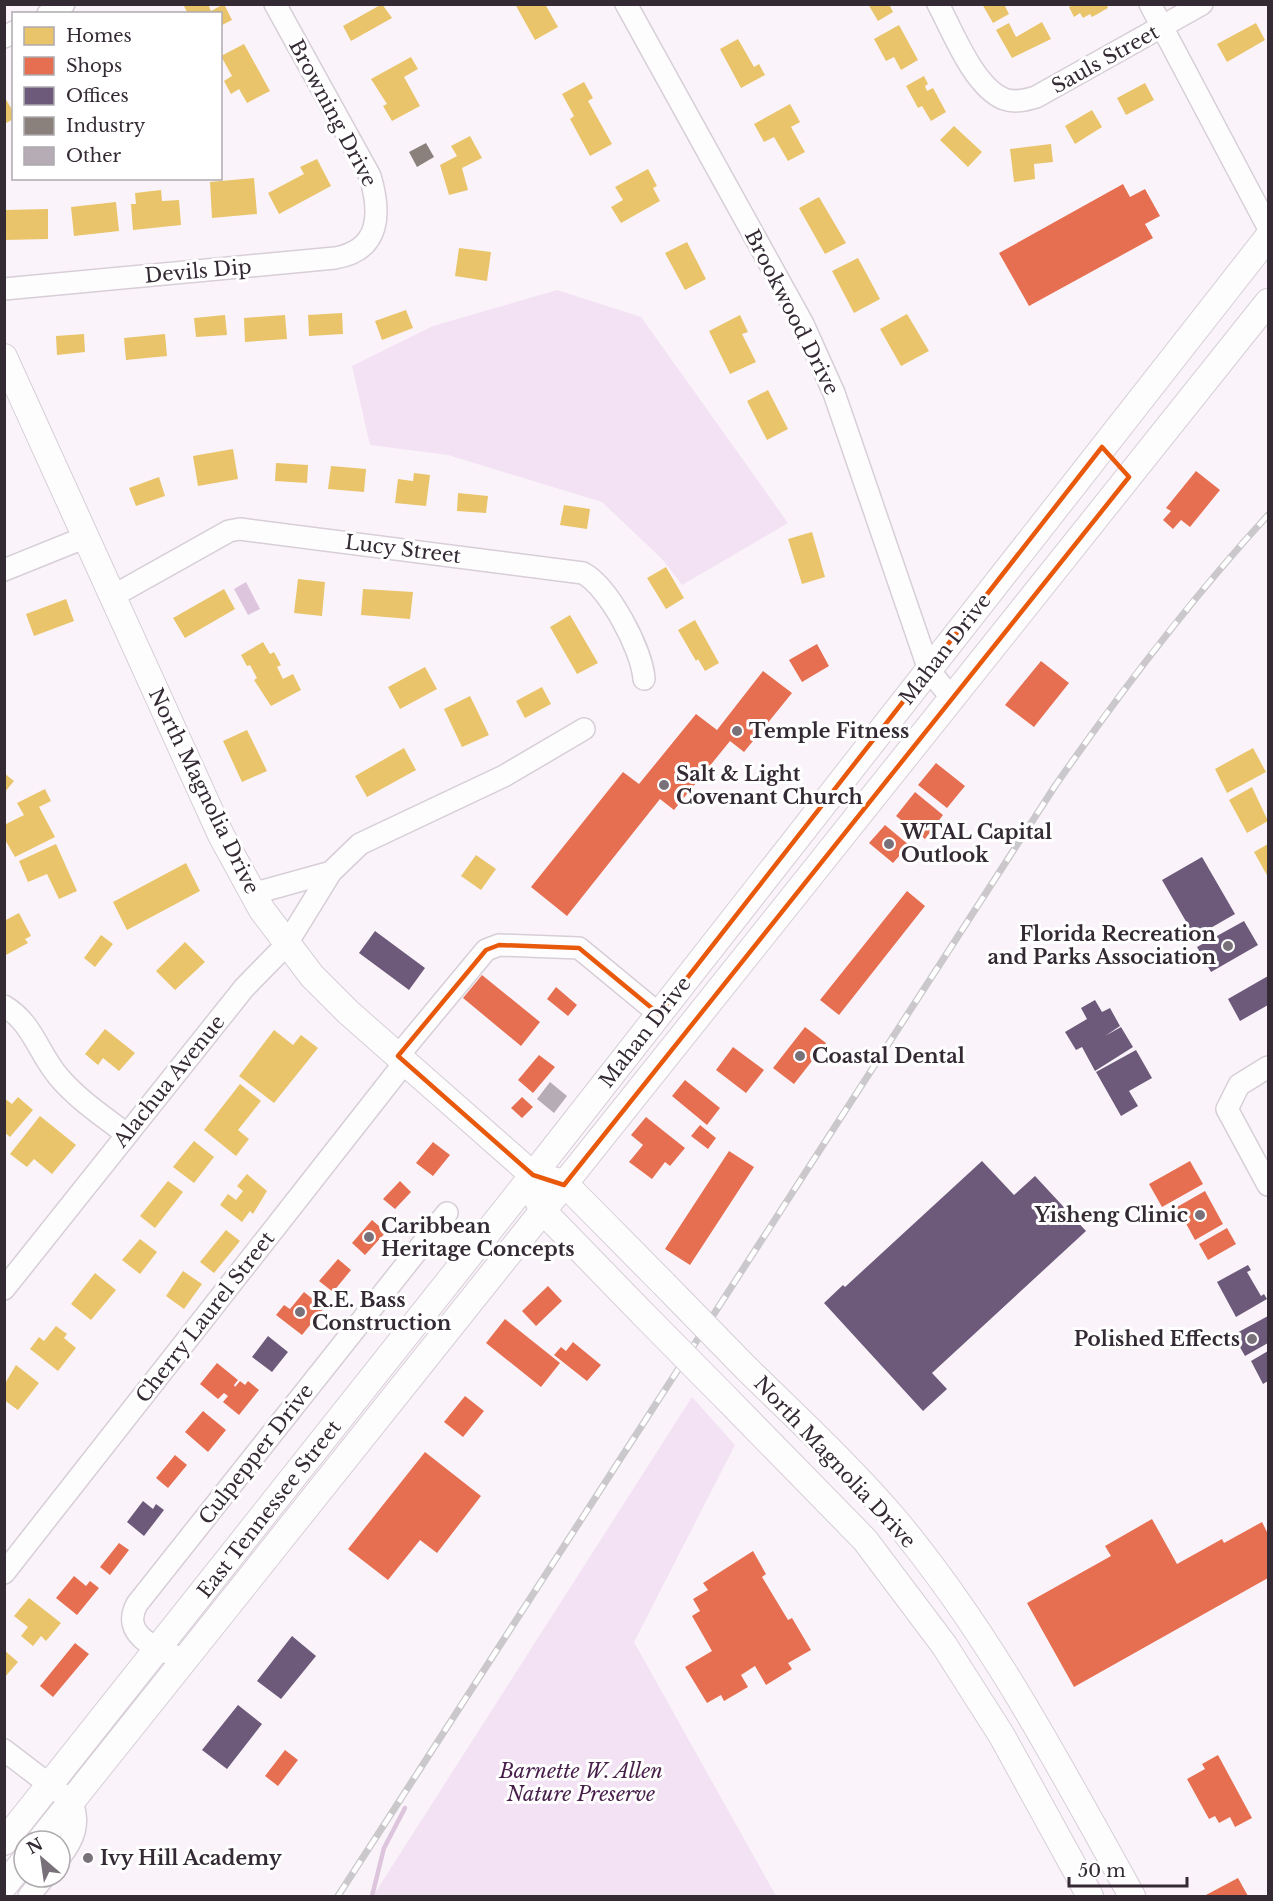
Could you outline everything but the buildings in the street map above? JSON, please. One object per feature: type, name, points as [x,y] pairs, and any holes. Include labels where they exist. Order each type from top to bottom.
[{"type":"main road","name":"Mahan Drive","points":[[533,1176],[1102,447],[1269,237]]},
{"type":"main road","name":"Mahan Drive","points":[[542,1210],[953,700],[1269,302]]},
{"type":"main road","name":"North Magnolia Drive","points":[[4,357],[221,835],[252,894],[286,945],[335,1000],[533,1176],[564,1185],[896,1521],[976,1629],[1033,1718],[1132,1896]]},
{"type":"main road","points":[[1102,447],[1129,477]]},
{"type":"main road","points":[[801,833],[828,855]]},
{"type":"main road","name":"North Magnolia Drive","points":[[533,1176],[535,1194],[542,1210],[865,1540],[944,1645],[1002,1736],[1090,1896]]},
{"type":"main road","name":"East Tennessee Street","points":[[4,1842],[533,1176]]},
{"type":"main road","name":"East Tennessee Street","points":[[50,1829],[542,1210]]},
{"type":"main road","points":[[285,1488],[282,1522],[286,1532]]},
{"type":"main road","points":[[849,1524],[877,1501]]},
{"type":"main road","points":[[1002,1736],[1033,1718]]},
{"type":"street","points":[[51,12],[64,4]]},
{"type":"street","name":"Browning Drive","points":[[275,4],[370,176],[377,200],[375,224]]},
{"type":"street","name":"Brookwood Drive","points":[[626,4],[803,324],[826,373],[854,444],[929,670],[953,700]]},
{"type":"street","name":"Sauls Street","points":[[938,4],[981,82],[987,89],[1005,100],[1019,101],[1036,98],[1202,4]]},
{"type":"street","points":[[1150,4],[1269,227]]},
{"type":"street","name":"Devils Dip","points":[[4,289],[341,257],[359,250],[367,242],[375,224]]},
{"type":"street","name":"Lucy Street","points":[[113,596],[229,531],[240,529],[583,573],[604,589],[643,664],[644,679]]},
{"type":"street","points":[[4,570],[86,537]]},
{"type":"street","name":"Alachua Avenue","points":[[4,1289],[244,988],[286,945],[331,872],[360,844],[504,776],[584,729]]},
{"type":"street","name":"Alachua Avenue","points":[[252,894],[331,872]]},
{"type":"street","name":"Cherry Laurel Street","points":[[4,1572],[486,950],[499,945],[579,948],[659,1014]]},
{"type":"street","points":[[4,1006],[23,1019],[58,1076],[83,1100],[126,1134]]},
{"type":"street","points":[[1269,1067],[1239,1085],[1227,1109],[1269,1185]]},
{"type":"street","name":"Culpepper Drive","points":[[185,1660],[146,1642],[134,1627],[132,1619],[137,1604],[447,1213]]},
{"type":"street","points":[[429,1236],[486,1235]]},
{"type":"street","points":[[4,1750],[72,1802],[76,1815],[75,1834],[72,1839]]},
{"type":"highlighted area","points":[[1102,447],[1129,477],[564,1185],[533,1175],[398,1056],[486,950],[499,945],[579,948],[659,1014]]},
{"type":"green space","points":[[557,290],[641,317],[788,523],[682,585],[662,559],[602,502],[448,455],[370,445],[352,366],[433,326]]},
{"type":"green space","name":"Barnette W. Allen Nature Preserve","points":[[692,1397],[735,1445],[634,1642],[776,1896],[373,1896]]},
{"type":"shaded area","points":[[246,582],[260,609],[248,615],[234,589]]},
{"type":"waterway","points":[[372,1896],[384,1848],[405,1808]]},
{"type":"railway","points":[[338,1896],[1055,786],[1157,647],[1268,515]]},
{"type":"place","name":"Temple Fitness","points":[[737,731]]},
{"type":"place","name":"Salt & Light Covenant Church","points":[[664,785]]},
{"type":"place","name":"WTAL Capital Outlook","points":[[889,844]]},
{"type":"place","name":"Florida Recreation and Parks Association","points":[[1228,946]]},
{"type":"place","name":"Coastal Dental","points":[[800,1056]]},
{"type":"place","name":"Yisheng Clinic","points":[[1200,1215]]},
{"type":"place","name":"Caribbean Heritage Concepts","points":[[369,1237]]},
{"type":"place","name":"R.E. Bass Construction","points":[[300,1312]]},
{"type":"place","name":"Polished Effects","points":[[1252,1339]]},
{"type":"place","name":"Ivy Hill Academy","points":[[88,1858]]}]
